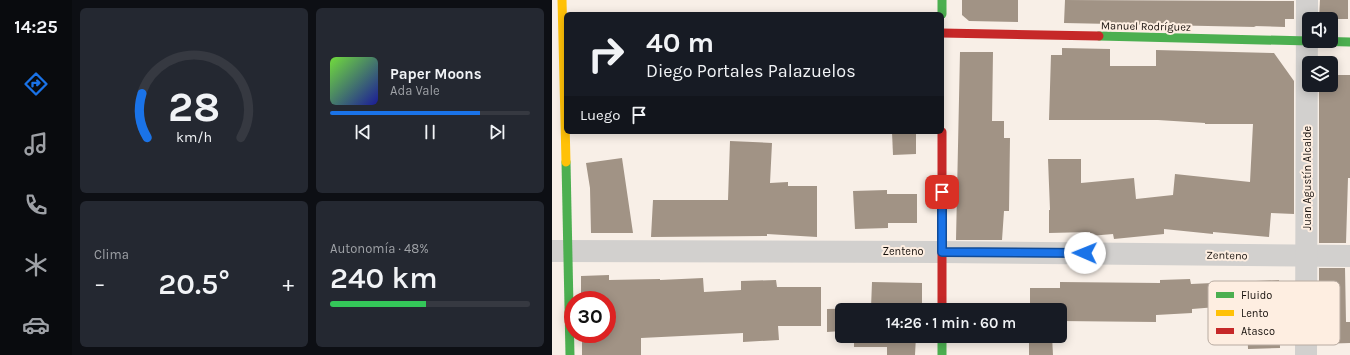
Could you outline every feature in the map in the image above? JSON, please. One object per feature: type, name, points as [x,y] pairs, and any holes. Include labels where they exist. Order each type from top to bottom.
[{"type":"street","points":[[562,0],[564,27],[560,251],[570,355]]},
{"type":"street","points":[[942,0],[942,12]]},
{"type":"street","name":"Juan Agustín Alcalde","points":[[1307,0],[1307,12]]},
{"type":"street","points":[[552,27],[564,27]]},
{"type":"street","name":"Manuel Rodríguez","points":[[944,33],[1302,42]]},
{"type":"street","name":"Manuel Rodríguez","points":[[1338,42],[1350,42]]},
{"type":"street","name":"Juan Agustín Alcalde","points":[[1307,48],[1307,281]]},
{"type":"street","points":[[942,134],[942,303]]},
{"type":"street","name":"Zenteno","points":[[560,251],[942,252],[1350,256]]},
{"type":"street","points":[[942,343],[942,355]]},
{"type":"street","name":"Juan Agustín Alcalde","points":[[1306,345],[1306,355]]},
{"type":"building","points":[[962,0],[1018,0],[1018,22],[969,21],[962,15]]},
{"type":"building","points":[[1065,0],[1294,1],[1294,19],[1285,19],[1285,27],[1064,23]]},
{"type":"building","points":[[1320,0],[1348,0],[1348,19],[1338,19],[1338,12],[1319,12]]},
{"type":"building","points":[[1062,48],[1110,49],[1110,66],[1156,66],[1156,50],[1274,53],[1294,81],[1294,214],[1271,213],[1269,237],[1213,232],[1213,234],[1164,229],[1164,234],[1114,239],[1113,234],[1090,236],[1090,232],[1049,233],[1050,210],[1048,159],[1081,159],[1081,183],[1134,178],[1136,199],[1173,195],[1175,174],[1250,182],[1253,124],[1205,124],[1158,120],[1049,120],[1051,55],[1062,55]]},
{"type":"building","points":[[960,52],[993,52],[992,121],[1004,121],[1004,138],[1010,138],[1009,211],[1004,211],[1002,240],[956,240]]},
{"type":"building","points":[[1338,75],[1350,75],[1350,178],[1348,178],[1346,243],[1319,243],[1319,92],[1338,92]]},
{"type":"building","points":[[892,134],[916,134],[916,154],[893,155]]},
{"type":"building","points":[[730,141],[772,143],[770,183],[788,182],[788,186],[817,186],[817,237],[767,234],[767,236],[651,237],[653,200],[728,200]]},
{"type":"building","points":[[622,158],[633,233],[591,233],[590,188],[586,163]]},
{"type":"building","points":[[887,190],[887,194],[917,194],[917,223],[888,223],[888,228],[855,229],[853,191]]},
{"type":"building","points":[[1319,268],[1345,268],[1346,322],[1350,322],[1350,343],[1340,343],[1340,281],[1319,281]]},
{"type":"building","points":[[609,275],[609,280],[703,278],[704,292],[741,290],[741,281],[776,280],[777,287],[821,287],[821,326],[778,326],[779,340],[743,342],[743,333],[641,338],[641,355],[582,355],[582,343],[616,343],[616,291],[581,291],[581,276]]},
{"type":"building","points":[[1190,279],[1191,284],[1208,283],[1208,308],[1192,309],[1192,313],[1156,315],[1156,322],[1067,321],[1067,303],[1030,303],[1030,288],[1060,288],[1060,282],[1160,283],[1160,280]]},
{"type":"building","points":[[1279,280],[1279,281],[1257,281]]},
{"type":"building","points":[[872,282],[922,283],[922,303],[871,303]]},
{"type":"building","points":[[827,309],[835,309],[835,331],[827,332]]},
{"type":"building","points":[[854,343],[916,343],[915,355],[887,355],[887,347],[854,347]]},
{"type":"building","points":[[1029,343],[1052,343],[1053,355],[1029,355]]},
{"type":"building","points":[[1248,345],[1280,345],[1280,348],[1248,349]]},
{"type":"traffic: fast","points":[[942,0],[942,12]]},
{"type":"traffic: fast","points":[[1099,36],[1350,42]]},
{"type":"traffic: fast","points":[[566,162],[570,355]]},
{"type":"traffic: fast","points":[[942,343],[942,355]]},
{"type":"traffic: slow","points":[[562,0],[564,81]]},
{"type":"traffic: slow","points":[[565,134],[566,162]]},
{"type":"traffic: jam","points":[[944,33],[1099,36]]},
{"type":"traffic: jam","points":[[942,134],[942,303]]},
{"type":"route","points":[[942,192],[942,252],[1085,253]]}]
